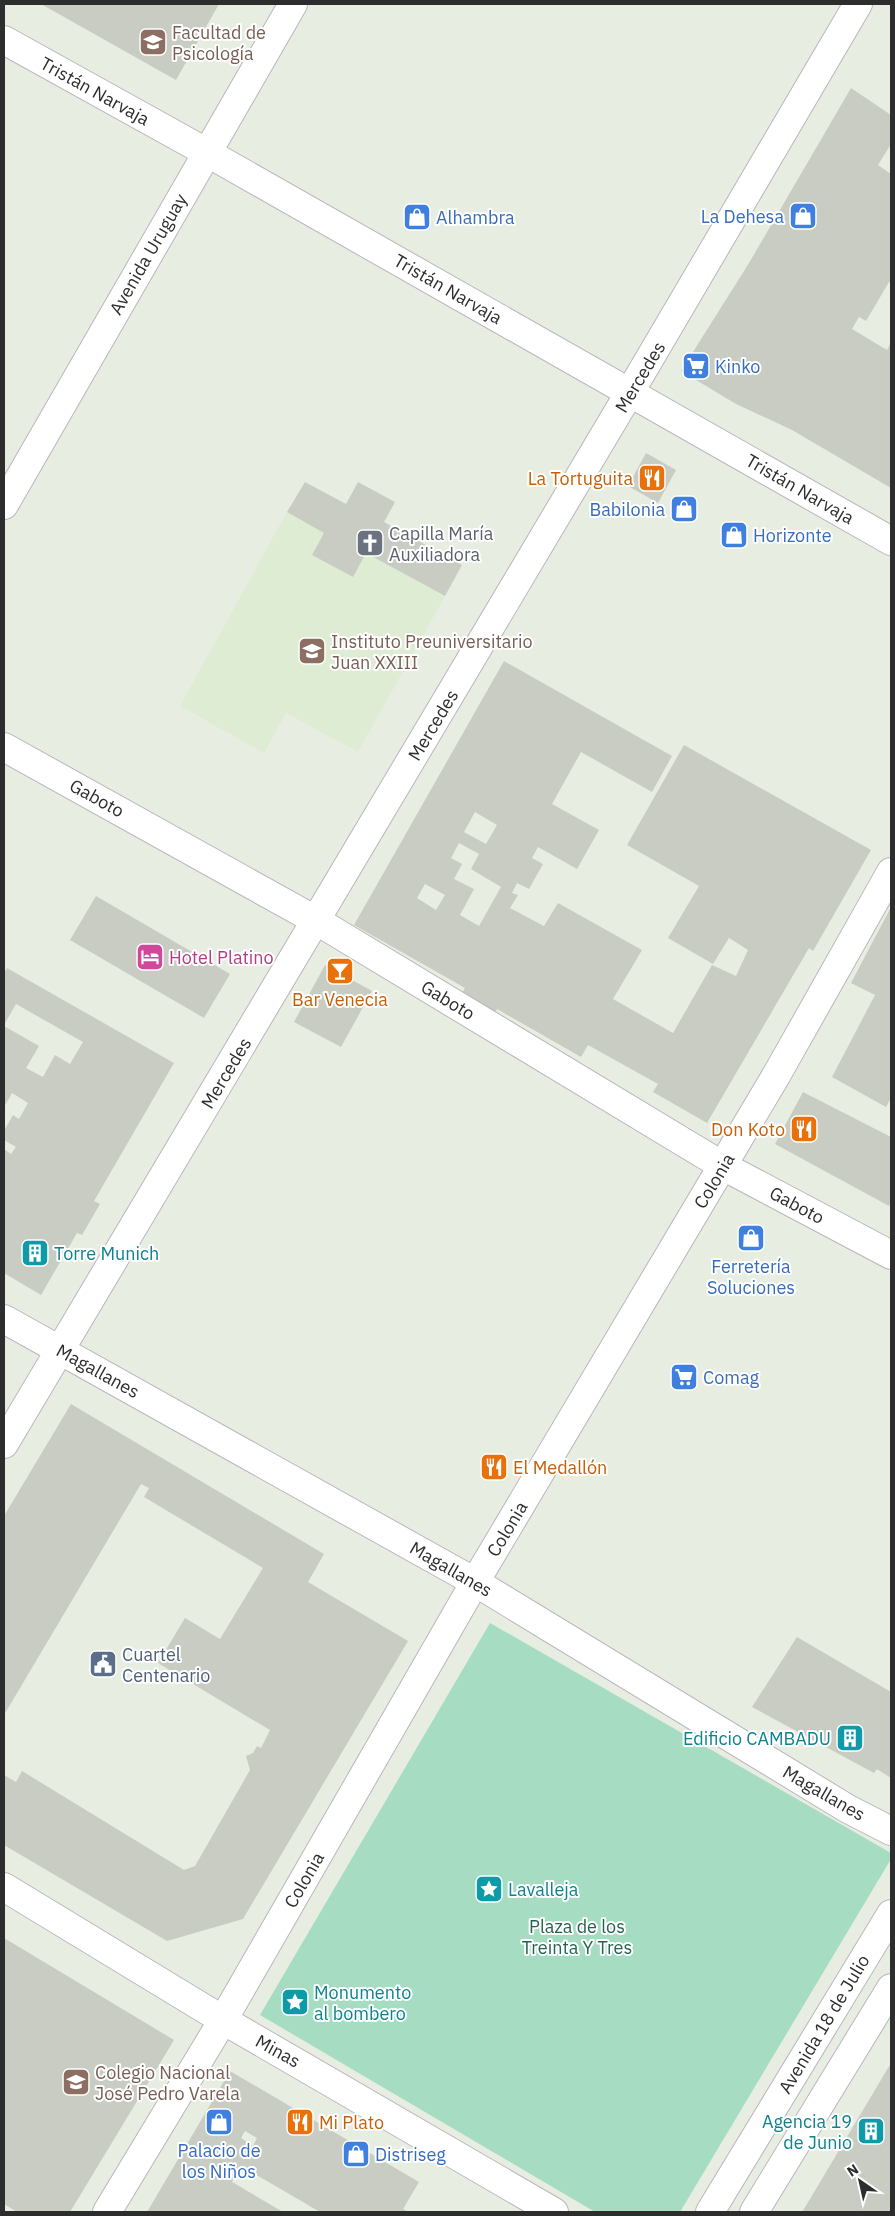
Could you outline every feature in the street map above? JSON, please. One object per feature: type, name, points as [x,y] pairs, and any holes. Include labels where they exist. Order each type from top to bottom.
[{"type":"street","name":"Avenida Uruguay","points":[[4,504],[293,4]]},
{"type":"street","name":"Mercedes","points":[[4,1444],[317,921],[858,4]]},
{"type":"street","name":"Tristán Narvaja","points":[[4,40],[206,152],[891,541]]},
{"type":"street","name":"Gaboto","points":[[4,747],[317,921],[723,1166],[891,1255]]},
{"type":"street","name":"Colonia","points":[[107,2212],[223,2020],[476,1582],[723,1166],[891,872]]},
{"type":"street","name":"Magallanes","points":[[4,1318],[476,1582],[848,1809],[891,1832]]},
{"type":"street","name":"Minas","points":[[4,1887],[223,2020],[554,2212]]},
{"type":"street","name":"Avenida 18 de Julio","points":[[710,2212],[891,1914]]},
{"type":"street","points":[[754,2212],[891,1988]]},
{"type":"shaded area","name":"Instituto Preuniversitario Juan XXIII","points":[[287,512],[324,533],[312,555],[352,577],[366,553],[445,596],[358,752],[286,713],[264,753],[180,706]]},
{"type":"green space","name":"Plaza de los Treinta Y Tres","points":[[490,1623],[891,1853],[891,1859],[680,2212],[595,2212],[260,2015]]},
{"type":"building","name":"Facultad de Psicología","points":[[41,4],[219,4],[176,80]]},
{"type":"building","points":[[851,88],[891,115],[891,144],[878,165],[891,174],[891,283],[889,282],[866,321],[859,317],[852,329],[887,350],[891,342],[891,488],[792,430],[736,404],[681,371],[749,263]]},
{"type":"building","name":"La Tortuguita","points":[[646,453],[676,470],[658,503],[628,486]]},
{"type":"building","name":"Capilla María Auxiliadora","points":[[305,482],[346,504],[358,482],[395,502],[384,522],[462,565],[445,596],[366,553],[353,577],[312,555],[324,533],[287,512]]},
{"type":"building","points":[[504,661],[672,756],[652,792],[581,752],[552,804],[599,830],[577,869],[538,847],[532,858],[543,864],[529,889],[517,883],[512,893],[518,895],[510,908],[544,926],[558,903],[642,950],[613,999],[673,1033],[712,965],[736,976],[748,950],[729,938],[713,964],[668,938],[699,886],[627,845],[684,745],[871,850],[813,951],[809,948],[707,1123],[653,1092],[658,1084],[588,1045],[581,1057],[497,1009],[494,1015],[461,995],[465,988],[354,925]],"holes":[[[475,812],[497,825],[486,844],[464,832]],[[459,843],[479,854],[471,869],[501,887],[479,926],[460,915],[474,889],[454,879],[462,864],[451,858]],[[425,884],[445,895],[436,910],[417,898]]]},
{"type":"building","name":"Hotel Platino","points":[[96,896],[230,974],[204,1018],[70,940]]},
{"type":"building","points":[[891,907],[891,1098],[886,1107],[832,1077],[875,995],[851,983]]},
{"type":"building","points":[[325,965],[372,991],[341,1047],[294,1022]]},
{"type":"building","points":[[7,968],[174,1063],[94,1201],[100,1204],[82,1235],[77,1233],[41,1295],[4,1273],[4,1149],[11,1154],[16,1147],[4,1140],[4,1131],[13,1115],[19,1119],[28,1103],[12,1093],[4,1107],[4,1026],[39,1046],[26,1068],[43,1077],[55,1055],[70,1064],[83,1042],[16,1004],[4,1025],[4,973]]},
{"type":"building","points":[[803,1092],[891,1137],[891,1201],[889,1206],[775,1144]]},
{"type":"building","points":[[71,1404],[324,1554],[308,1582],[408,1641],[243,1919],[167,1941],[4,1845],[4,1775],[16,1782],[22,1771],[184,1870],[195,1866],[250,1770],[246,1756],[253,1753],[257,1746],[261,1748],[270,1730],[158,1663],[185,1618],[220,1639],[263,1568],[144,1497],[149,1488],[141,1484],[4,1715],[4,1516]]},
{"type":"building","name":"Edificio CAMBADU","points":[[797,1637],[891,1692],[891,1778],[877,1769],[874,1773],[752,1707]]},
{"type":"building","name":"Colegio Nacional José Pedro Varela","points":[[4,1938],[174,2040],[70,2212],[17,2212],[4,2204]]},
{"type":"building","name":"Agencia 19 de Junio","points":[[891,2063],[891,2212],[802,2212],[810,2199]]},
{"type":"building","points":[[230,2071],[419,2182],[403,2209],[409,2212],[320,2212],[241,2166],[232,2182],[283,2212],[147,2212]],"holes":[[[245,2131],[257,2138],[253,2146],[241,2138]]]},
{"type":"place","name":"Facultad de Psicología","points":[[153,42]]},
{"type":"place","name":"La Dehesa","points":[[803,216]]},
{"type":"place","name":"Alhambra","points":[[417,217]]},
{"type":"place","name":"Kinko","points":[[696,366]]},
{"type":"place","name":"La Tortuguita","points":[[652,478]]},
{"type":"place","name":"Babilonia","points":[[684,509]]},
{"type":"place","name":"Horizonte","points":[[734,535]]},
{"type":"place","name":"Capilla María Auxiliadora","points":[[370,543]]},
{"type":"place","name":"Instituto Preuniversitario Juan XXIII","points":[[312,651]]},
{"type":"place","name":"Hotel Platino","points":[[150,957]]},
{"type":"place","name":"Bar Venecia","points":[[340,971]]},
{"type":"place","name":"Don Koto","points":[[804,1129]]},
{"type":"place","name":"Ferretería Soluciones","points":[[751,1238]]},
{"type":"place","name":"Torre Munich","points":[[35,1253]]},
{"type":"place","name":"Comag","points":[[684,1377]]},
{"type":"place","name":"El Medallón","points":[[494,1467]]},
{"type":"place","name":"Cuartel Centenario","points":[[103,1664]]},
{"type":"place","name":"Edificio CAMBADU","points":[[850,1738]]},
{"type":"place","name":"Lavalleja","points":[[489,1889]]},
{"type":"place","name":"Monumento al bombero","points":[[295,2002]]},
{"type":"place","name":"Colegio Nacional José Pedro Varela","points":[[76,2082]]},
{"type":"place","name":"Palacio de los Niños","points":[[219,2122]]},
{"type":"place","name":"Mi Plato","points":[[300,2122]]},
{"type":"place","name":"Agencia 19 de Junio","points":[[871,2131]]},
{"type":"place","name":"Distriseg","points":[[356,2154]]}]
